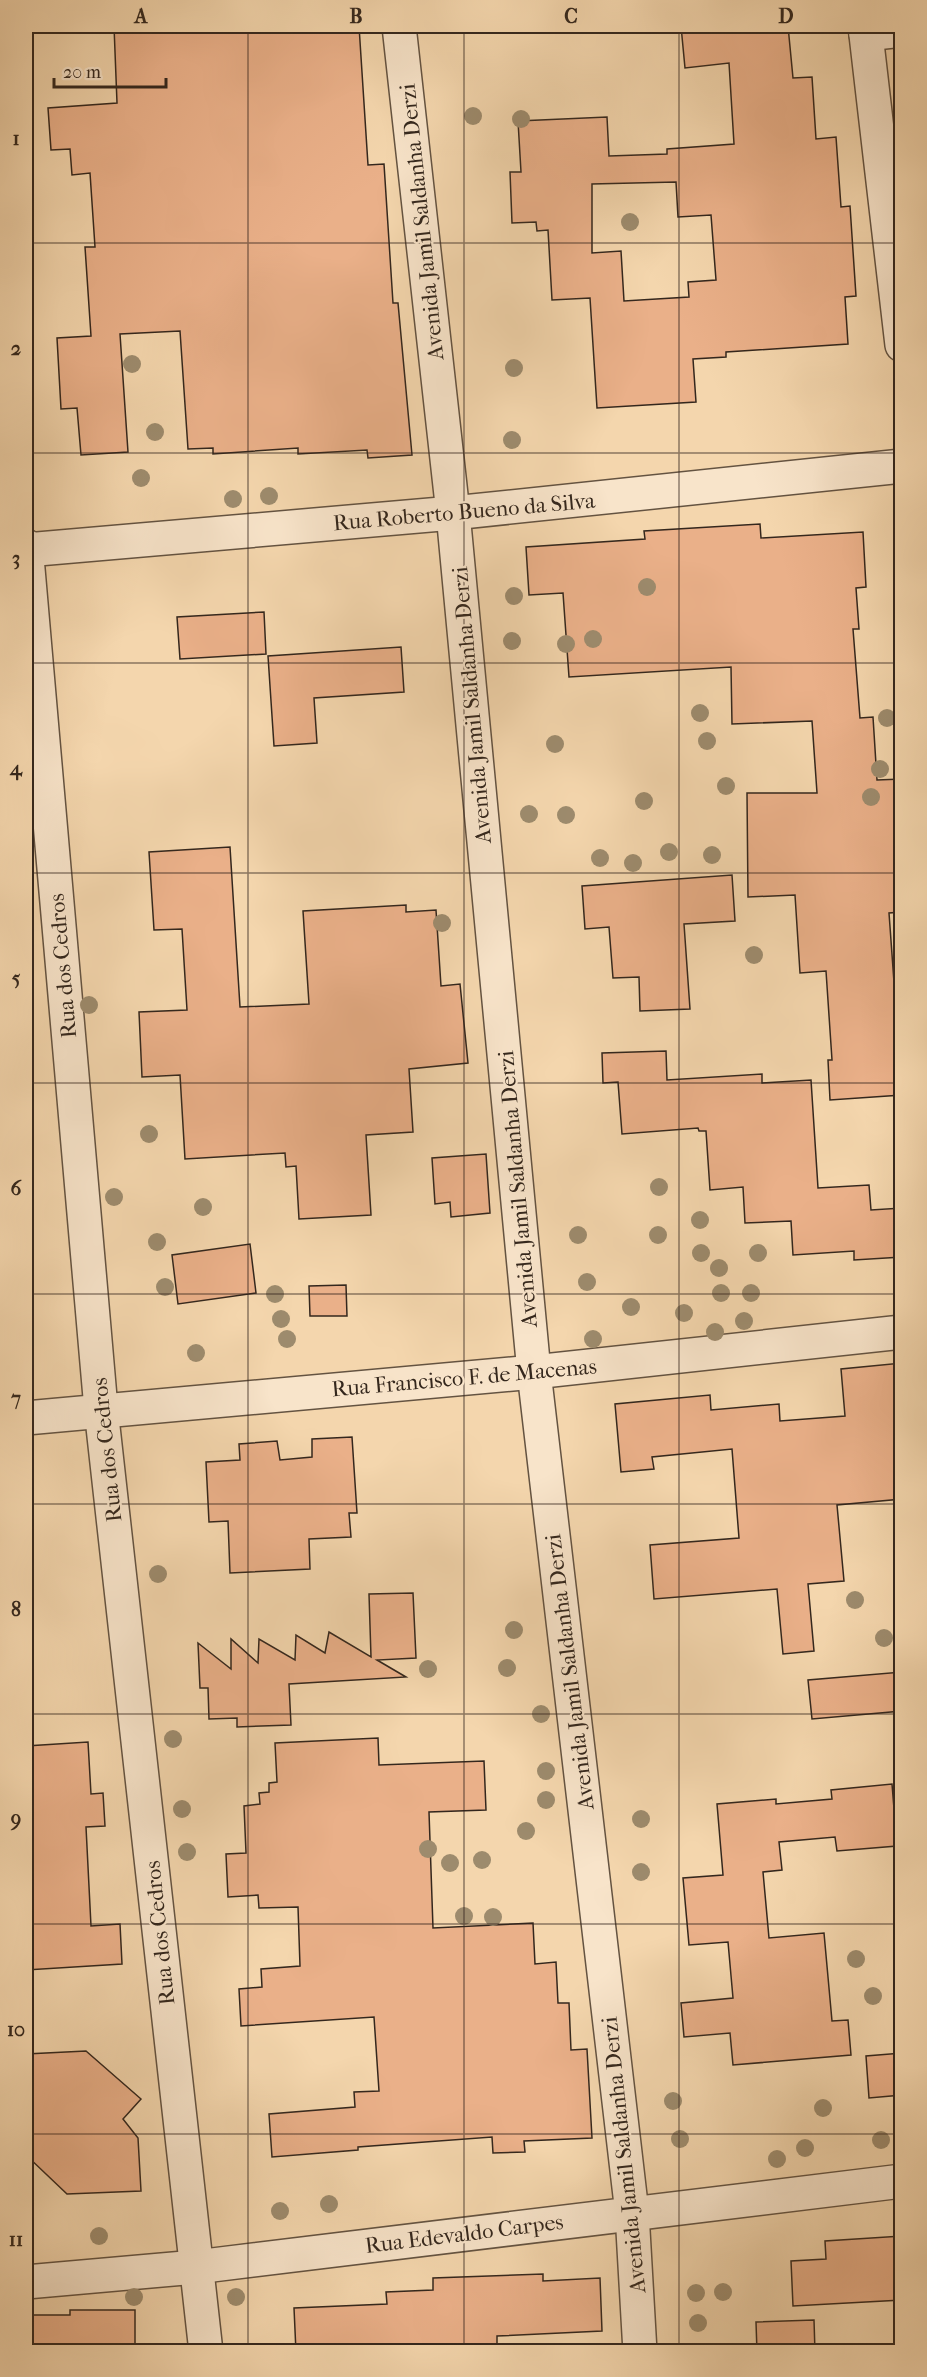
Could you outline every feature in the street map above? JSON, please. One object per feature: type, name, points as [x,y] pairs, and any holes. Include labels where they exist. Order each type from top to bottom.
[{"type":"street","name":"Avenida Jamil Saldanha Derzi","points":[[399,26],[453,513],[534,1371],[632,2212],[640,2352]]},
{"type":"street","points":[[902,30],[865,30],[902,345]]},
{"type":"street","name":"Rua Roberto Bueno da Silva","points":[[26,549],[453,513],[902,466]]},
{"type":"street","name":"Rua dos Cedros","points":[[26,549],[101,1409],[206,2352]]},
{"type":"street","name":"Rua Francisco F. de Macenas","points":[[26,1418],[101,1409],[534,1371],[902,1332]]},
{"type":"street","name":"Rua Edevaldo Carpes","points":[[26,2282],[196,2267],[632,2212],[902,2181]]},
{"type":"building","points":[[114,26],[359,26],[368,165],[384,164],[393,303],[398,303],[412,455],[368,458],[367,450],[298,454],[298,448],[213,454],[213,448],[188,449],[180,331],[120,334],[128,452],[81,455],[77,408],[61,409],[57,338],[91,336],[85,247],[95,247],[90,173],[72,175],[70,149],[51,150],[48,108],[117,103]]},
{"type":"building","points":[[681,26],[788,26],[793,78],[812,77],[816,139],[836,137],[841,207],[850,206],[856,296],[845,297],[848,344],[726,352],[726,357],[693,359],[696,402],[597,408],[590,298],[552,300],[548,230],[537,231],[536,222],[512,223],[510,172],[521,172],[518,121],[607,117],[609,156],[667,154],[667,149],[734,144],[729,63],[685,68]],"holes":[[[676,182],[678,217],[711,215],[716,280],[688,282],[689,297],[624,301],[621,251],[592,253],[592,184]]]},
{"type":"building","points":[[760,524],[761,538],[863,532],[866,587],[856,588],[859,629],[853,629],[860,718],[873,717],[877,780],[902,779],[902,818],[895,819],[902,912],[889,913],[895,996],[902,996],[902,1095],[830,1100],[828,1060],[832,1060],[826,971],[800,973],[795,895],[748,897],[747,793],[817,793],[812,721],[732,724],[731,667],[569,677],[563,593],[529,595],[526,547],[645,539],[644,531]]},
{"type":"building","points":[[264,612],[266,654],[180,659],[177,617]]},
{"type":"building","points":[[401,647],[404,692],[314,698],[317,743],[274,746],[268,656]]},
{"type":"building","points":[[230,847],[240,1007],[309,1004],[303,911],[406,905],[406,912],[436,910],[441,986],[460,984],[468,1063],[409,1069],[413,1132],[366,1135],[371,1215],[299,1219],[296,1166],[286,1167],[285,1153],[185,1159],[180,1075],[142,1077],[139,1012],[187,1010],[182,929],[154,930],[149,852]]},
{"type":"building","points":[[732,875],[735,921],[684,924],[690,1009],[640,1011],[639,977],[613,978],[609,927],[585,929],[582,886]]},
{"type":"building","points":[[666,1051],[667,1080],[762,1074],[762,1083],[811,1080],[818,1188],[869,1185],[871,1210],[902,1208],[902,1257],[854,1260],[854,1251],[793,1255],[791,1221],[745,1223],[743,1187],[710,1190],[706,1131],[699,1131],[698,1128],[622,1134],[618,1082],[603,1083],[602,1053]]},
{"type":"building","points":[[486,1154],[490,1213],[451,1217],[450,1202],[435,1204],[432,1158]]},
{"type":"building","points":[[250,1244],[256,1293],[178,1304],[172,1255]]},
{"type":"building","points":[[346,1285],[347,1316],[310,1316],[309,1286]]},
{"type":"building","points":[[902,1363],[902,1499],[837,1505],[844,1581],[808,1584],[814,1651],[783,1654],[777,1589],[654,1599],[650,1545],[739,1538],[732,1449],[652,1457],[654,1469],[621,1472],[615,1404],[710,1395],[711,1410],[779,1404],[780,1421],[845,1416],[841,1369]]},
{"type":"building","points":[[352,1437],[357,1513],[349,1513],[351,1537],[309,1539],[310,1569],[230,1573],[228,1521],[209,1522],[206,1462],[240,1460],[239,1444],[277,1441],[280,1460],[312,1457],[312,1439]]},
{"type":"building","points":[[413,1593],[416,1658],[377,1660],[406,1677],[289,1684],[291,1725],[237,1727],[237,1718],[209,1719],[208,1688],[200,1688],[198,1643],[231,1669],[231,1639],[258,1663],[259,1639],[295,1660],[296,1635],[325,1653],[329,1632],[371,1657],[369,1594]]},
{"type":"building","points":[[902,1672],[902,1711],[812,1719],[808,1680]]},
{"type":"building","points":[[378,1738],[379,1765],[484,1761],[486,1810],[429,1812],[433,1928],[533,1923],[535,1964],[556,1962],[558,2003],[569,2003],[571,2050],[587,2049],[592,2138],[524,2141],[525,2152],[493,2153],[492,2137],[358,2147],[358,2150],[272,2157],[269,2114],[355,2107],[354,2092],[379,2091],[374,2017],[241,2026],[239,1989],[262,1987],[261,1969],[300,1966],[298,1907],[259,1908],[258,1895],[228,1897],[226,1854],[246,1853],[244,1806],[260,1804],[259,1793],[269,1792],[269,1783],[277,1782],[275,1743]]},
{"type":"building","points":[[88,1742],[91,1794],[103,1793],[105,1826],[86,1827],[91,1926],[120,1924],[122,1964],[26,1970],[26,1746]]},
{"type":"building","points":[[892,1784],[897,1846],[837,1851],[835,1837],[779,1842],[782,1870],[763,1872],[769,1938],[824,1933],[832,2021],[848,2020],[851,2055],[733,2065],[730,2033],[684,2037],[681,2003],[733,1998],[728,1942],[689,1945],[683,1878],[723,1875],[717,1804],[776,1799],[776,1804],[832,1799],[831,1790]]},
{"type":"building","points":[[86,2051],[141,2099],[123,2119],[138,2138],[141,2191],[67,2194],[26,2155],[26,2054]]},
{"type":"building","points":[[902,2053],[902,2095],[869,2098],[866,2056]]},
{"type":"building","points":[[902,2236],[902,2300],[793,2306],[791,2261],[826,2259],[825,2241]]},
{"type":"building","points":[[543,2274],[543,2281],[600,2278],[602,2331],[497,2336],[497,2352],[296,2352],[294,2308],[387,2304],[386,2292],[433,2290],[433,2278]]},
{"type":"building","points":[[70,2310],[135,2310],[135,2352],[26,2352],[26,2315],[70,2315]]},
{"type":"building","points":[[814,2320],[815,2352],[757,2352],[756,2322]]}]
